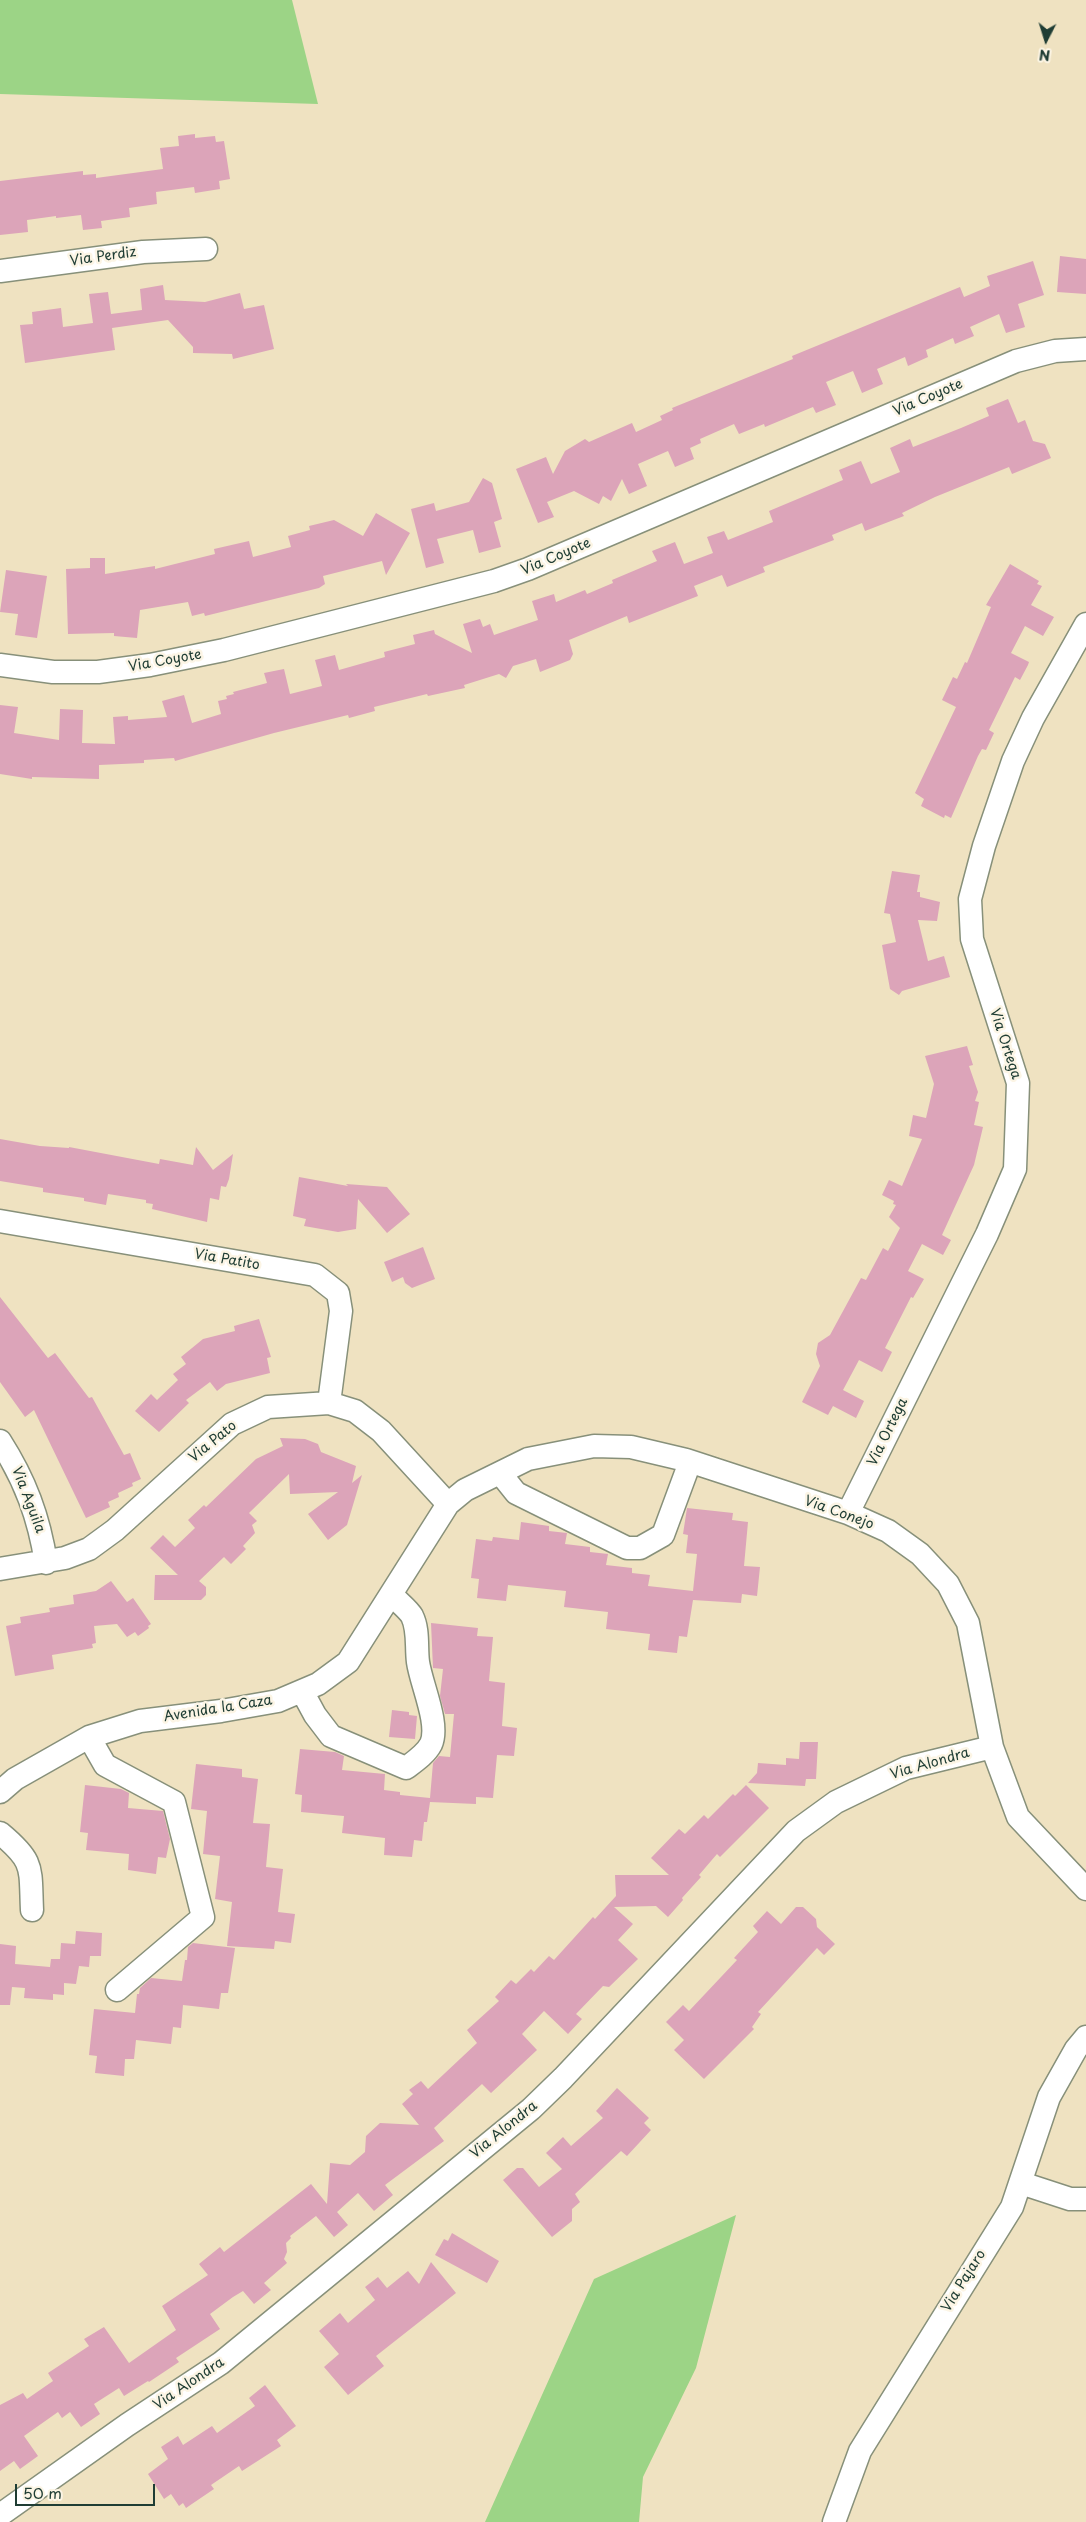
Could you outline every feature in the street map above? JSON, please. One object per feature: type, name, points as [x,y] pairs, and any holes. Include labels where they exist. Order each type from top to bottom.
[{"type":"street","name":"Via Perdiz","points":[[0,271],[143,252],[206,249]]},
{"type":"street","name":"Via Coyote","points":[[0,665],[53,672],[90,672],[150,666],[224,650],[494,581],[537,565],[1016,361],[1056,351],[1086,349]]},
{"type":"street","name":"Via Ortega","points":[[848,1513],[987,1234],[1015,1169],[1018,1083],[972,939],[970,898],[984,846],[1013,761],[1033,718],[1086,624]]},
{"type":"street","name":"Via Patito","points":[[0,1221],[315,1275],[338,1293],[341,1311],[330,1403]]},
{"type":"street","name":"Via Pato","points":[[0,1570],[46,1563],[89,1549],[114,1530],[232,1424],[268,1407],[330,1403],[354,1412],[380,1431],[448,1504]]},
{"type":"street","name":"Via Aguila","points":[[0,1441],[18,1468],[41,1526],[46,1563]]},
{"type":"street","name":"Via Conejo","points":[[448,1504],[465,1490],[528,1459],[594,1446],[632,1447],[690,1462],[848,1513],[888,1532],[920,1554],[948,1584],[968,1623],[992,1747],[1018,1817],[1086,1889]]},
{"type":"street","points":[[500,1473],[516,1493],[627,1548],[640,1548],[663,1535],[690,1462]]},
{"type":"street","name":"Avenida la Caza","points":[[0,1792],[16,1779],[89,1737],[140,1721],[221,1711],[278,1701],[318,1684],[348,1662],[448,1504]]},
{"type":"street","points":[[302,1691],[315,1715],[331,1736],[406,1768],[417,1760],[431,1744],[433,1720],[420,1675],[416,1650],[416,1631],[412,1616],[391,1594]]},
{"type":"street","points":[[89,1737],[105,1765],[174,1802],[202,1917],[117,1990]]},
{"type":"street","name":"Via Alondra","points":[[0,2515],[221,2363],[531,2109],[564,2078],[796,1831],[836,1802],[898,1771],[945,1757],[992,1747]]},
{"type":"street","points":[[0,1832],[20,1850],[30,1866],[32,1910]]},
{"type":"street","name":"Via Pajaro","points":[[834,2522],[860,2451],[1012,2207],[1022,2183],[1049,2096],[1076,2049],[1086,2037]]},
{"type":"street","points":[[1022,2183],[1070,2199],[1086,2199]]},
{"type":"green space","points":[[0,0],[292,0],[318,104],[0,94]]},
{"type":"green space","points":[[736,2215],[696,2368],[643,2477],[639,2522],[485,2522],[594,2279]]},
{"type":"building","points":[[195,134],[195,138],[215,136],[216,142],[224,141],[230,179],[219,181],[220,189],[195,193],[194,187],[156,192],[157,204],[129,208],[130,217],[101,221],[102,228],[83,230],[81,215],[56,218],[56,216],[27,220],[28,232],[0,235],[0,181],[83,171],[83,175],[96,174],[96,178],[163,169],[160,148],[179,146],[178,136]]},
{"type":"building","points":[[1060,256],[1086,259],[1086,294],[1057,292]]},
{"type":"building","points":[[1033,261],[1044,295],[1018,304],[1025,327],[1006,333],[999,314],[970,327],[974,336],[955,344],[953,338],[926,350],[928,357],[908,366],[905,357],[877,369],[883,384],[862,393],[853,371],[826,382],[836,405],[816,413],[813,407],[765,427],[764,424],[739,434],[734,424],[700,439],[701,443],[690,448],[694,459],[675,467],[668,451],[638,464],[647,486],[629,494],[622,479],[611,501],[603,496],[599,504],[574,491],[547,502],[554,517],[538,523],[516,469],[546,457],[553,474],[565,451],[585,439],[589,442],[632,423],[636,432],[662,420],[660,416],[673,410],[672,408],[793,359],[792,356],[960,287],[964,297],[990,286],[987,276]]},
{"type":"building","points":[[163,285],[165,300],[205,302],[240,293],[244,309],[264,305],[274,349],[233,359],[232,354],[193,353],[193,347],[168,320],[112,328],[115,350],[25,363],[20,325],[33,324],[32,312],[61,308],[63,327],[93,323],[89,294],[108,292],[111,314],[142,310],[140,289]]},
{"type":"building","points":[[1008,399],[1018,423],[1025,420],[1033,441],[1045,444],[1051,458],[1012,474],[1009,467],[935,497],[902,513],[904,516],[865,531],[862,523],[832,535],[834,540],[763,567],[765,572],[727,587],[722,575],[694,586],[698,596],[629,623],[627,616],[569,640],[573,654],[570,660],[540,672],[536,659],[513,666],[506,678],[499,674],[464,685],[465,688],[428,696],[427,694],[374,707],[375,711],[349,718],[348,715],[274,733],[175,761],[174,758],[144,760],[144,763],[99,765],[99,779],[32,777],[32,779],[0,774],[0,705],[18,707],[14,733],[59,740],[60,709],[83,710],[82,743],[115,744],[113,717],[128,716],[128,720],[167,717],[162,701],[184,695],[192,723],[221,714],[218,701],[227,699],[226,696],[234,694],[233,692],[267,683],[264,673],[284,669],[290,694],[322,686],[315,660],[335,655],[339,670],[385,657],[384,652],[415,644],[413,635],[434,630],[435,634],[472,653],[463,624],[480,619],[483,627],[490,624],[494,635],[538,620],[532,601],[554,594],[556,602],[585,590],[587,594],[613,583],[612,580],[657,561],[652,551],[675,542],[684,564],[713,553],[707,537],[724,531],[728,540],[773,522],[769,511],[843,480],[839,470],[861,461],[871,484],[900,472],[890,448],[910,439],[913,447],[961,428],[989,416],[986,408]]},
{"type":"building","points":[[483,478],[492,483],[502,519],[494,522],[501,547],[479,553],[473,530],[437,539],[444,563],[426,568],[411,509],[434,503],[436,511],[469,502]]},
{"type":"building","points":[[376,513],[410,533],[386,575],[382,561],[323,576],[325,584],[319,588],[205,616],[204,613],[192,616],[188,602],[140,610],[137,638],[114,636],[114,633],[68,634],[66,569],[90,568],[90,558],[105,558],[105,574],[155,566],[155,569],[215,554],[214,549],[249,541],[253,557],[291,547],[288,536],[310,530],[309,526],[334,520],[363,536]]},
{"type":"building","points":[[1010,564],[1039,581],[1037,584],[1042,586],[1031,605],[1054,617],[1043,636],[1025,626],[1011,653],[1029,662],[1028,665],[1020,680],[1015,677],[989,730],[994,733],[986,750],[982,749],[978,756],[951,818],[945,815],[944,818],[921,806],[924,799],[915,793],[956,707],[942,700],[953,677],[957,679],[965,662],[967,663],[991,607],[986,605]]},
{"type":"building","points":[[6,570],[47,576],[37,638],[15,635],[18,614],[0,612]]},
{"type":"building","points":[[892,871],[920,875],[917,892],[920,892],[920,897],[940,902],[937,921],[918,920],[928,961],[944,956],[950,977],[902,991],[899,995],[890,989],[882,945],[896,942],[890,914],[884,913]]},
{"type":"building","points":[[967,1046],[973,1065],[969,1066],[978,1092],[975,1101],[979,1102],[974,1125],[983,1127],[974,1165],[942,1235],[951,1240],[943,1255],[922,1244],[908,1271],[924,1279],[913,1298],[911,1297],[885,1348],[892,1352],[882,1372],[859,1360],[843,1390],[864,1401],[856,1418],[833,1406],[828,1415],[802,1402],[820,1366],[816,1354],[818,1343],[830,1335],[861,1278],[866,1280],[883,1248],[888,1251],[900,1228],[889,1217],[896,1205],[893,1204],[894,1201],[882,1195],[889,1180],[902,1186],[922,1139],[909,1136],[913,1115],[926,1118],[934,1084],[925,1056]]},
{"type":"building","points":[[0,1139],[40,1146],[69,1147],[159,1164],[160,1159],[193,1165],[196,1147],[213,1170],[233,1154],[226,1187],[221,1186],[219,1200],[210,1198],[207,1222],[152,1209],[153,1204],[146,1203],[146,1200],[108,1194],[106,1205],[84,1201],[84,1198],[43,1192],[43,1188],[0,1181]]},
{"type":"building","points":[[299,1177],[348,1186],[346,1184],[387,1187],[410,1214],[387,1233],[358,1199],[356,1229],[338,1232],[304,1226],[306,1219],[293,1216]]},
{"type":"building","points":[[423,1247],[435,1279],[412,1288],[405,1283],[403,1277],[392,1282],[384,1262]]},
{"type":"building","points":[[0,1297],[48,1358],[55,1353],[89,1398],[92,1397],[124,1455],[130,1453],[141,1479],[132,1483],[133,1486],[118,1493],[119,1497],[108,1502],[110,1507],[86,1518],[34,1410],[25,1417],[0,1382]]},
{"type":"building","points":[[259,1319],[271,1357],[267,1358],[270,1373],[226,1384],[217,1391],[210,1382],[186,1400],[189,1403],[159,1432],[135,1411],[151,1394],[157,1400],[178,1380],[173,1374],[186,1364],[181,1357],[203,1339],[235,1331],[234,1326]]},
{"type":"building","points":[[280,1438],[305,1439],[318,1444],[321,1452],[356,1466],[352,1483],[362,1475],[347,1525],[328,1540],[308,1514],[338,1492],[290,1494],[289,1474],[249,1513],[257,1521],[252,1525],[255,1533],[243,1546],[246,1549],[231,1564],[224,1557],[199,1581],[206,1587],[206,1595],[201,1600],[154,1600],[155,1575],[178,1575],[150,1548],[163,1535],[175,1547],[195,1528],[188,1520],[204,1505],[206,1507],[256,1459],[283,1446]]},
{"type":"building","points":[[687,1508],[733,1513],[732,1520],[748,1522],[744,1566],[760,1567],[757,1596],[742,1594],[741,1603],[693,1600],[687,1637],[679,1636],[677,1653],[648,1650],[650,1634],[606,1629],[608,1612],[564,1607],[566,1591],[508,1585],[506,1601],[477,1598],[479,1579],[471,1578],[476,1539],[492,1541],[493,1537],[519,1540],[521,1522],[549,1526],[549,1531],[567,1533],[565,1544],[590,1547],[590,1552],[608,1554],[606,1565],[632,1568],[632,1573],[650,1575],[648,1586],[693,1591],[697,1554],[686,1553],[688,1535],[683,1534]]},
{"type":"building","points":[[111,1581],[127,1602],[133,1598],[151,1624],[148,1626],[149,1628],[138,1636],[135,1632],[127,1637],[117,1624],[94,1626],[96,1643],[92,1644],[93,1648],[52,1655],[54,1669],[15,1676],[6,1626],[21,1623],[20,1617],[50,1612],[49,1608],[74,1604],[73,1595],[96,1591]]},
{"type":"building","points":[[431,1623],[478,1628],[477,1636],[493,1637],[489,1681],[505,1683],[502,1726],[517,1728],[514,1756],[497,1755],[493,1798],[476,1797],[476,1804],[430,1802],[427,1822],[424,1822],[422,1841],[414,1840],[412,1857],[384,1855],[385,1838],[342,1833],[344,1816],[301,1812],[302,1795],[295,1794],[300,1749],[335,1752],[344,1756],[342,1770],[385,1774],[384,1790],[400,1792],[400,1795],[430,1798],[433,1763],[439,1756],[450,1757],[454,1714],[445,1714],[440,1696],[443,1669],[433,1668]]},
{"type":"building","points":[[392,1710],[409,1712],[409,1715],[417,1716],[415,1739],[389,1737]]},
{"type":"building","points":[[800,1742],[818,1742],[816,1779],[806,1779],[805,1786],[748,1783],[757,1773],[758,1763],[786,1765],[786,1758],[799,1759]]},
{"type":"building","points":[[196,1764],[242,1769],[242,1777],[258,1779],[253,1823],[270,1824],[266,1867],[283,1869],[278,1912],[295,1914],[291,1943],[275,1941],[274,1949],[227,1946],[232,1902],[215,1899],[220,1856],[203,1854],[207,1811],[191,1809]]},
{"type":"building","points":[[85,1785],[121,1789],[129,1793],[128,1808],[163,1811],[170,1839],[166,1858],[158,1857],[156,1874],[128,1870],[129,1854],[86,1850],[88,1833],[80,1832]]},
{"type":"building","points":[[746,1785],[769,1808],[720,1857],[717,1854],[668,1917],[656,1906],[614,1907],[633,1924],[618,1940],[638,1959],[609,1987],[603,1986],[576,2014],[582,2019],[568,2034],[544,2011],[522,2034],[537,2050],[491,2093],[482,2084],[434,2128],[444,2141],[385,2185],[393,2195],[374,2211],[358,2193],[337,2212],[348,2225],[334,2237],[316,2216],[290,2236],[291,2238],[286,2243],[287,2252],[284,2259],[287,2263],[264,2283],[271,2290],[254,2304],[243,2291],[233,2297],[210,2314],[220,2329],[176,2358],[179,2362],[149,2382],[124,2396],[119,2388],[94,2404],[100,2414],[81,2427],[70,2412],[62,2418],[58,2412],[24,2436],[38,2456],[20,2469],[14,2461],[0,2471],[0,2405],[23,2393],[27,2399],[53,2381],[48,2373],[89,2346],[84,2339],[104,2327],[129,2363],[176,2330],[162,2306],[208,2275],[199,2264],[220,2247],[224,2252],[311,2184],[327,2204],[330,2163],[350,2165],[365,2152],[366,2136],[380,2123],[419,2125],[402,2104],[413,2094],[409,2090],[421,2081],[428,2089],[477,2043],[467,2030],[499,2001],[495,1997],[511,1980],[516,1984],[531,1969],[534,1972],[549,1956],[554,1960],[593,1917],[595,1919],[616,1896],[615,1875],[669,1875],[651,1858],[679,1829],[685,1834],[704,1815],[708,1819],[733,1794],[735,1796]]},
{"type":"building","points":[[796,1907],[803,1907],[816,1919],[817,1927],[835,1944],[824,1955],[817,1948],[758,2012],[761,2014],[752,2027],[754,2029],[704,2079],[674,2050],[684,2040],[666,2022],[683,2005],[689,2011],[737,1960],[734,1958],[758,1932],[753,1926],[767,1911],[781,1924]]},
{"type":"building","points":[[76,1931],[102,1933],[101,1956],[90,1956],[89,1967],[79,1966],[76,1984],[64,1983],[64,1995],[53,1994],[53,2000],[24,1998],[25,1988],[12,1987],[10,2005],[0,2005],[0,1944],[16,1946],[15,1964],[50,1967],[51,1959],[60,1959],[61,1943],[75,1944]]},
{"type":"building","points":[[193,1943],[235,1948],[228,1993],[221,1993],[219,2009],[183,2005],[181,2028],[173,2027],[171,2044],[136,2040],[134,2059],[125,2059],[124,2076],[95,2073],[97,2056],[89,2055],[94,2009],[135,2013],[137,1994],[139,1994],[140,1988],[151,1978],[182,1981],[188,1947]]},
{"type":"building","points":[[617,2088],[649,2118],[644,2123],[651,2130],[627,2156],[621,2151],[575,2194],[580,2202],[572,2209],[572,2221],[552,2237],[503,2180],[517,2168],[523,2168],[539,2187],[562,2169],[546,2153],[563,2137],[571,2146],[603,2118],[596,2111]]},
{"type":"building","points":[[452,2233],[499,2261],[487,2283],[435,2255],[444,2239],[448,2241]]},
{"type":"building","points":[[431,2262],[456,2293],[376,2356],[384,2366],[348,2395],[324,2367],[339,2354],[319,2331],[340,2313],[348,2323],[375,2300],[365,2287],[378,2277],[387,2288],[408,2271],[419,2284]]},
{"type":"building","points":[[265,2385],[296,2426],[277,2440],[281,2446],[242,2471],[239,2466],[211,2485],[214,2489],[186,2508],[183,2503],[179,2506],[171,2494],[164,2499],[148,2474],[168,2459],[161,2447],[178,2436],[183,2445],[212,2426],[217,2433],[255,2406],[249,2398]]}]
